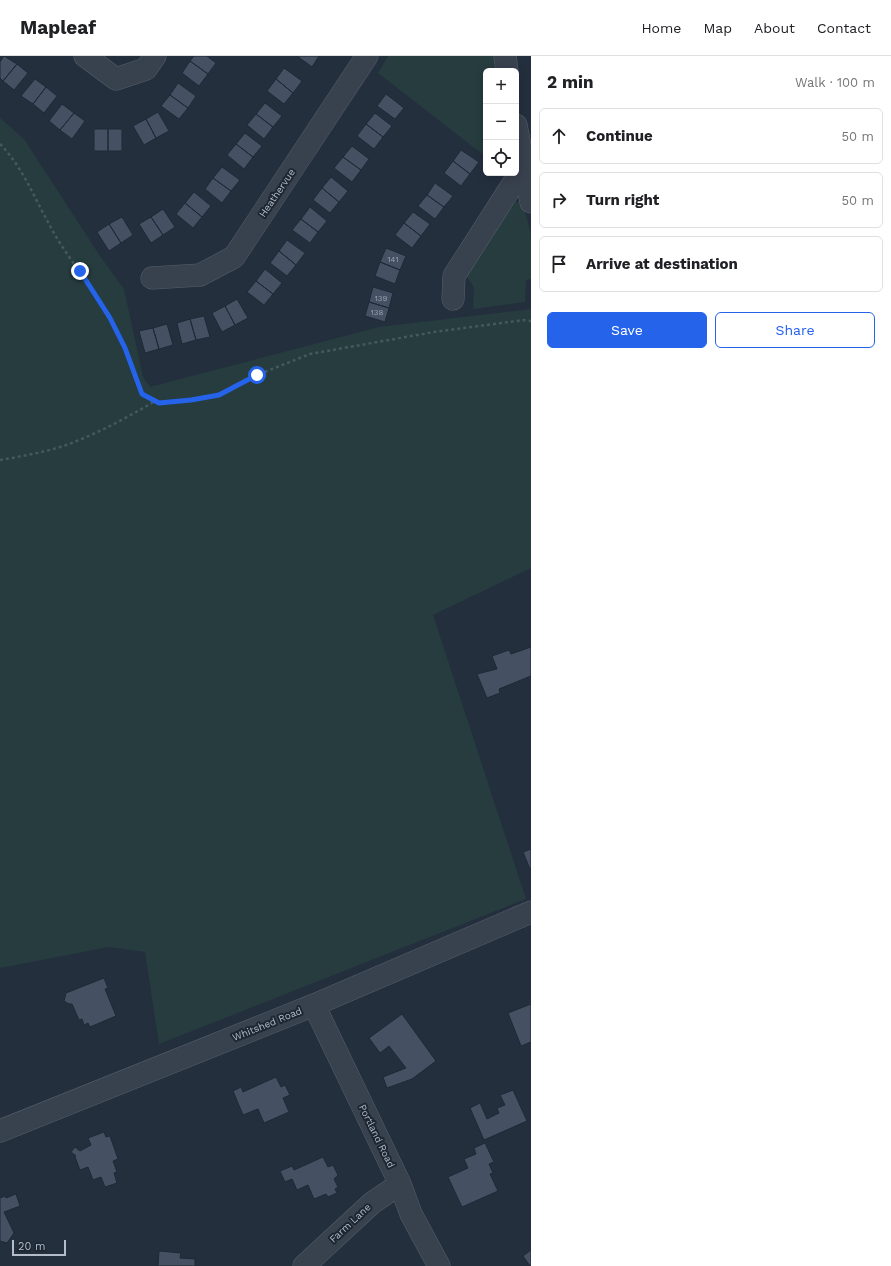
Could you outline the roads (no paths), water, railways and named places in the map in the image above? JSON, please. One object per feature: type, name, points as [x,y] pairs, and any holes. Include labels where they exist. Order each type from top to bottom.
[{"type":"street","points":[[85,56],[116,79],[146,69],[155,56]]},
{"type":"street","name":"Heathervue","points":[[152,278],[200,276],[234,257],[367,56]]},
{"type":"street","points":[[505,56],[507,68]]},
{"type":"street","points":[[518,140],[531,202]]},
{"type":"street","points":[[453,300],[454,276],[523,168]]},
{"type":"street","name":"Whitshed Road","points":[[0,1131],[314,1005],[531,912]]},
{"type":"street","name":"Portland Road","points":[[314,1005],[400,1184],[412,1214],[440,1266]]},
{"type":"street","name":"Farm Lane","points":[[304,1266],[372,1203],[400,1184]]}]
